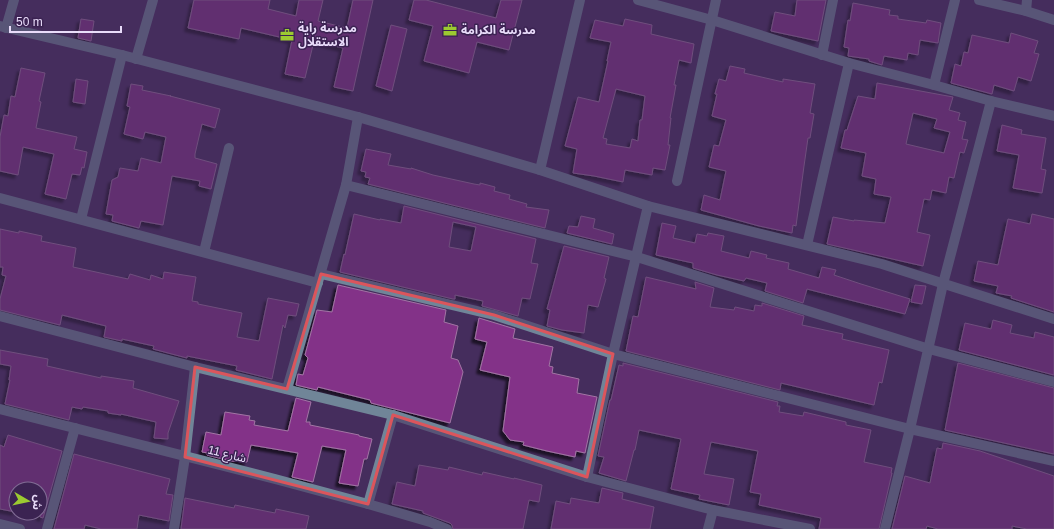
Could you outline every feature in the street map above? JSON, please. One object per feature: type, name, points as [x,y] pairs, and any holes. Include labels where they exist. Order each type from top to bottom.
[{"type":"street","points":[[14,0],[3,27],[122,55],[358,117],[540,170],[648,206],[882,264],[1054,319]]},
{"type":"street","points":[[136,59],[153,0]]},
{"type":"street","points":[[540,170],[580,0]]},
{"type":"street","points":[[638,0],[712,20],[848,63],[1054,116]]},
{"type":"street","points":[[677,181],[716,0]]},
{"type":"street","points":[[822,55],[833,0]]},
{"type":"street","points":[[934,85],[955,0]]},
{"type":"street","points":[[979,0],[1026,11],[1054,20]]},
{"type":"street","points":[[1026,11],[1027,0]]},
{"type":"street","points":[[81,219],[122,55]]},
{"type":"street","points":[[807,245],[848,63]]},
{"type":"street","points":[[885,529],[929,349],[943,284],[991,101]]},
{"type":"street","points":[[287,389],[346,185],[358,117]]},
{"type":"street","points":[[204,252],[229,148]]},
{"type":"street","points":[[346,185],[637,256],[929,349],[1054,382]]},
{"type":"street","points":[[0,198],[204,252],[494,315],[613,354],[910,429],[1054,460]]},
{"type":"street","points":[[587,478],[613,354],[648,206]]},
{"type":"street","points":[[0,316],[195,367],[393,415],[587,478],[713,510],[810,529]]},
{"type":"street","points":[[174,529],[185,456],[195,367]]},
{"type":"street","name":"شارع 11","points":[[0,409],[275,479],[430,522],[447,529]]},
{"type":"street","points":[[368,504],[393,415]]},
{"type":"street","points":[[47,529],[75,428]]},
{"type":"street","points":[[708,529],[713,510]]},
{"type":"street","points":[[0,524],[20,529]]},
{"type":"highlighted area","points":[[321,274],[494,315],[613,354],[587,477],[393,415],[368,504],[185,457],[195,367],[287,389]]},
{"type":"building","points":[[194,0],[270,0],[268,9],[296,16],[299,0],[323,0],[318,21],[347,28],[353,0],[373,0],[353,91],[334,87],[343,48],[314,41],[305,78],[285,74],[292,40],[241,28],[239,39],[188,28]]},
{"type":"building","points":[[414,0],[426,0],[496,18],[501,0],[522,0],[509,50],[477,42],[469,73],[424,61],[433,26],[409,20]]},
{"type":"building","points":[[797,0],[826,0],[818,41],[771,31],[775,12],[795,16]]},
{"type":"building","points":[[853,3],[890,10],[889,15],[898,16],[898,19],[926,23],[927,20],[941,23],[938,43],[920,40],[918,55],[908,53],[907,60],[884,56],[882,65],[869,61],[869,59],[848,56],[849,48],[844,47],[848,20],[850,21]]},
{"type":"building","points":[[81,19],[94,21],[91,41],[78,38]]},
{"type":"building","points":[[625,19],[652,25],[651,34],[694,44],[691,63],[679,60],[670,118],[668,145],[670,145],[665,170],[653,168],[652,175],[625,170],[623,182],[573,173],[577,149],[565,146],[578,97],[599,102],[611,42],[590,38],[595,20],[623,26]],"holes":[[[616,89],[645,96],[642,120],[640,120],[638,141],[632,139],[630,148],[606,144],[607,139],[603,138]]]},
{"type":"building","points":[[391,25],[407,29],[392,91],[376,86]]},
{"type":"building","points":[[1011,33],[1038,41],[1034,53],[1039,54],[1031,81],[1018,77],[1014,91],[994,85],[992,94],[951,83],[955,64],[961,66],[964,52],[968,53],[972,35],[1009,43]]},
{"type":"building","points":[[730,66],[745,69],[744,73],[783,82],[783,79],[815,84],[810,113],[814,114],[810,138],[808,138],[796,226],[793,225],[792,233],[759,226],[701,210],[704,195],[720,200],[726,171],[709,167],[714,145],[719,146],[726,120],[712,116],[717,94],[715,94],[719,79],[726,81]]},
{"type":"building","points":[[21,68],[45,73],[39,101],[41,102],[36,128],[77,137],[74,149],[87,152],[84,168],[82,167],[80,175],[72,174],[66,199],[45,194],[54,154],[23,147],[18,175],[0,171],[0,137],[4,115],[8,116],[11,96],[15,97]]},
{"type":"building","points":[[76,79],[88,81],[85,104],[73,102]]},
{"type":"building","points":[[877,83],[953,97],[949,110],[960,113],[958,120],[966,122],[962,139],[968,140],[964,153],[960,152],[954,178],[949,177],[946,193],[932,190],[930,200],[924,199],[917,232],[930,235],[923,266],[827,244],[833,217],[854,221],[885,223],[891,197],[874,194],[876,179],[862,176],[866,153],[841,148],[845,130],[847,130],[858,96],[875,99]],"holes":[[[913,113],[937,119],[934,128],[950,132],[944,153],[906,144]]]},
{"type":"building","points":[[131,84],[143,86],[142,90],[220,109],[215,128],[202,124],[195,154],[195,158],[217,164],[211,189],[199,186],[200,181],[172,176],[163,225],[141,221],[139,228],[112,221],[113,215],[106,214],[112,180],[118,177],[120,168],[138,171],[141,158],[161,163],[166,137],[145,132],[143,139],[124,134],[130,107],[127,106]]},
{"type":"building","points":[[1002,125],[1022,130],[1021,134],[1046,138],[1041,169],[1046,170],[1042,193],[1013,188],[1019,155],[997,151]]},
{"type":"building","points":[[366,149],[391,154],[388,165],[411,168],[433,175],[495,187],[494,191],[510,195],[509,199],[527,204],[526,207],[549,210],[545,228],[368,184],[370,178],[365,177],[366,172],[361,171]]},
{"type":"building","points":[[404,206],[536,239],[531,263],[538,264],[530,299],[522,298],[518,316],[482,306],[483,301],[455,295],[455,299],[453,299],[340,272],[354,214],[401,223]],"holes":[[[453,222],[476,227],[471,251],[449,247]]]},
{"type":"building","points":[[1032,214],[1054,219],[1054,312],[1011,298],[1012,296],[996,293],[998,286],[974,281],[978,261],[998,265],[1008,219],[1030,224]]},
{"type":"building","points":[[581,216],[595,219],[593,228],[614,234],[612,244],[567,233],[569,226],[578,227]]},
{"type":"building","points":[[662,223],[676,226],[673,238],[695,243],[697,234],[707,236],[708,233],[724,236],[721,251],[749,258],[751,251],[767,255],[766,258],[789,263],[788,269],[819,278],[822,267],[836,270],[834,275],[910,299],[905,314],[807,289],[803,303],[765,291],[767,283],[746,278],[744,281],[717,275],[693,268],[693,263],[656,255]]},
{"type":"building","points":[[0,229],[42,236],[41,241],[76,248],[73,267],[128,279],[130,274],[150,280],[151,275],[163,279],[164,272],[196,277],[192,301],[198,302],[198,304],[242,313],[237,337],[259,341],[268,298],[299,304],[296,316],[288,315],[285,328],[283,325],[272,379],[236,370],[237,366],[187,356],[187,358],[153,349],[154,346],[122,339],[122,341],[104,337],[106,326],[62,315],[60,325],[0,310],[0,299],[6,276],[2,275],[3,267],[0,267]]},
{"type":"building","points":[[564,246],[609,257],[604,278],[606,279],[598,307],[588,305],[584,333],[547,326],[550,310],[547,309]]},
{"type":"building","points":[[646,277],[696,289],[695,282],[714,288],[710,307],[734,310],[735,307],[754,311],[755,305],[762,306],[762,303],[804,316],[802,325],[843,334],[842,339],[889,350],[882,383],[879,382],[874,405],[781,383],[780,390],[626,351],[633,316],[638,317]]},
{"type":"building","points":[[338,285],[446,310],[444,322],[458,326],[451,358],[458,360],[463,372],[450,423],[371,403],[370,400],[318,387],[317,390],[296,385],[298,374],[303,375],[308,358],[305,355],[317,310],[332,312]]},
{"type":"building","points":[[915,285],[926,286],[922,304],[911,302]]},
{"type":"building","points":[[479,318],[515,329],[513,338],[553,347],[549,366],[553,367],[552,373],[579,379],[577,393],[597,397],[585,453],[576,451],[575,457],[523,445],[524,442],[510,440],[503,431],[510,377],[480,370],[487,342],[475,339]]},
{"type":"building","points":[[993,320],[1012,325],[1010,333],[1034,338],[1035,332],[1054,337],[1054,375],[959,350],[965,323],[991,329]]},
{"type":"building","points":[[0,350],[48,359],[47,366],[101,378],[101,376],[134,381],[133,388],[179,401],[168,433],[168,439],[154,438],[156,422],[121,414],[108,413],[108,411],[83,407],[82,409],[72,407],[69,420],[5,404],[11,366],[0,364]]},
{"type":"building","points":[[623,363],[778,402],[777,406],[780,406],[779,412],[803,416],[804,412],[846,422],[846,425],[871,430],[864,462],[892,468],[879,529],[819,529],[821,518],[759,505],[761,494],[750,492],[758,451],[711,442],[704,474],[734,479],[729,505],[699,499],[700,495],[671,489],[681,439],[639,430],[626,481],[599,473],[604,457],[598,456],[610,400],[619,365],[623,366]]},
{"type":"building","points":[[958,363],[1054,388],[1054,454],[945,430]]},
{"type":"building","points":[[296,398],[311,402],[306,422],[310,422],[310,425],[372,439],[367,459],[364,459],[358,486],[339,483],[346,450],[322,446],[313,482],[292,477],[298,453],[251,445],[247,462],[231,461],[207,455],[208,453],[202,452],[206,432],[221,435],[225,412],[250,416],[249,420],[255,421],[254,425],[288,431]]},
{"type":"building","points":[[8,435],[62,451],[48,500],[48,481],[8,481],[8,510],[0,509],[0,445],[4,447]]},
{"type":"building","points":[[943,443],[980,451],[1054,476],[1054,529],[1027,529],[1012,526],[1012,529],[938,529],[927,526],[926,529],[892,529],[905,476],[930,483],[937,448],[942,449]]},
{"type":"building","points":[[74,454],[170,479],[166,494],[173,495],[169,521],[139,515],[137,529],[101,529],[85,525],[84,529],[54,529]]},
{"type":"building","points":[[419,465],[448,470],[449,467],[482,475],[483,472],[542,485],[539,502],[529,500],[523,529],[453,529],[450,523],[423,513],[423,511],[392,504],[397,482],[415,486]]},
{"type":"building","points":[[602,488],[623,493],[622,499],[654,507],[650,529],[551,529],[556,501],[570,504],[571,498],[599,503]]},
{"type":"building","points":[[185,498],[234,508],[235,505],[275,513],[276,509],[309,516],[306,529],[181,529]]},
{"type":"place","name":"مدرسة الكرامة","points":[[450,30]]},
{"type":"place","name":"مدرسة راية الاستقلال","points":[[287,35]]}]
